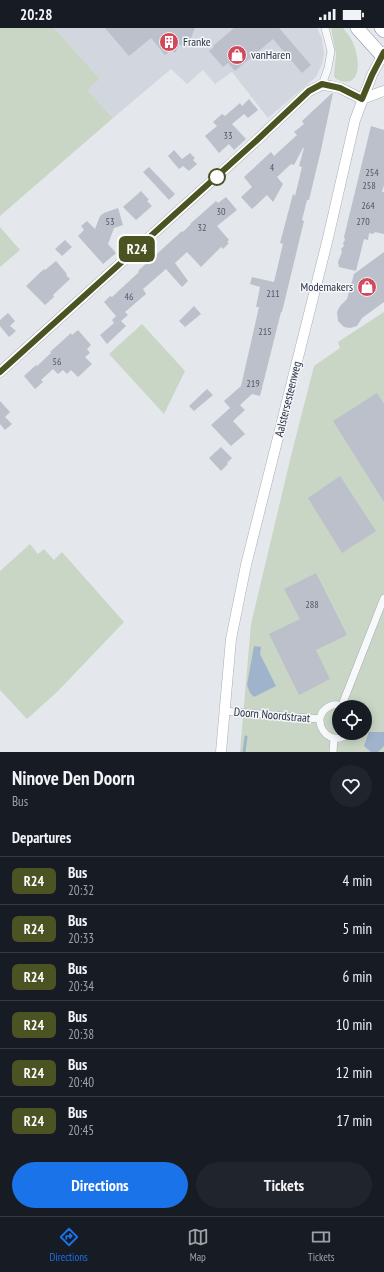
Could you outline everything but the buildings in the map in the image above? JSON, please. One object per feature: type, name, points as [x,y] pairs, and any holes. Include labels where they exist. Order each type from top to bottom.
[{"type":"highway","points":[[357,28],[383,55]]},
{"type":"highway","points":[[381,28],[384,31]]},
{"type":"main road","name":"Aalstersesteenweg","points":[[221,752],[231,639],[239,599],[328,238],[351,134],[362,99],[383,55]]},
{"type":"main road","points":[[0,372],[256,141],[309,91],[322,84],[340,88],[362,99],[384,91]]},
{"type":"street","points":[[322,84],[328,68],[331,51],[325,28]]},
{"type":"street","points":[[346,700],[384,598]]},
{"type":"street","points":[[332,705],[325,709],[320,719],[320,726],[324,732],[332,737]]},
{"type":"street","name":"Doorn Noordstraat","points":[[224,711],[320,719]]},
{"type":"street","points":[[333,752],[334,740]]},
{"type":"shaded area","points":[[54,28],[317,28],[322,39],[324,54],[322,64],[316,77],[268,118],[232,72],[215,84],[203,70],[187,84],[171,69],[113,118],[87,90],[100,79]]},
{"type":"green space","points":[[0,28],[54,28],[100,79],[87,90],[113,118],[0,216]]},
{"type":"green space","points":[[331,28],[343,28],[354,45],[358,69],[354,78],[350,81],[342,81],[334,76],[336,54]]},
{"type":"green space","points":[[0,227],[20,250],[0,267]]},
{"type":"green space","points":[[384,312],[384,752],[240,752],[251,624],[291,456],[314,366],[340,348],[338,342]]},
{"type":"green space","points":[[142,324],[185,371],[164,414],[109,354]]},
{"type":"green space","points":[[30,544],[38,554],[44,549],[54,560],[62,552],[124,622],[57,692],[27,719],[0,690],[0,571]]},
{"type":"water","points":[[254,646],[261,647],[260,654],[276,686],[254,697],[250,693],[247,685]]},
{"type":"water","points":[[372,732],[384,732],[384,746],[378,752],[371,752],[364,746],[366,740],[372,740]]},
{"type":"waterway","points":[[244,752],[246,737]]},
{"type":"bus line","name":"R24","points":[[0,372],[256,141],[309,91],[322,84],[340,88],[362,99],[384,52]]},
{"type":"place","name":"Franke","points":[[169,42]]},
{"type":"place","name":"vanHaren","points":[[237,55]]},
{"type":"place","name":"Modemakers","points":[[367,287]]}]
